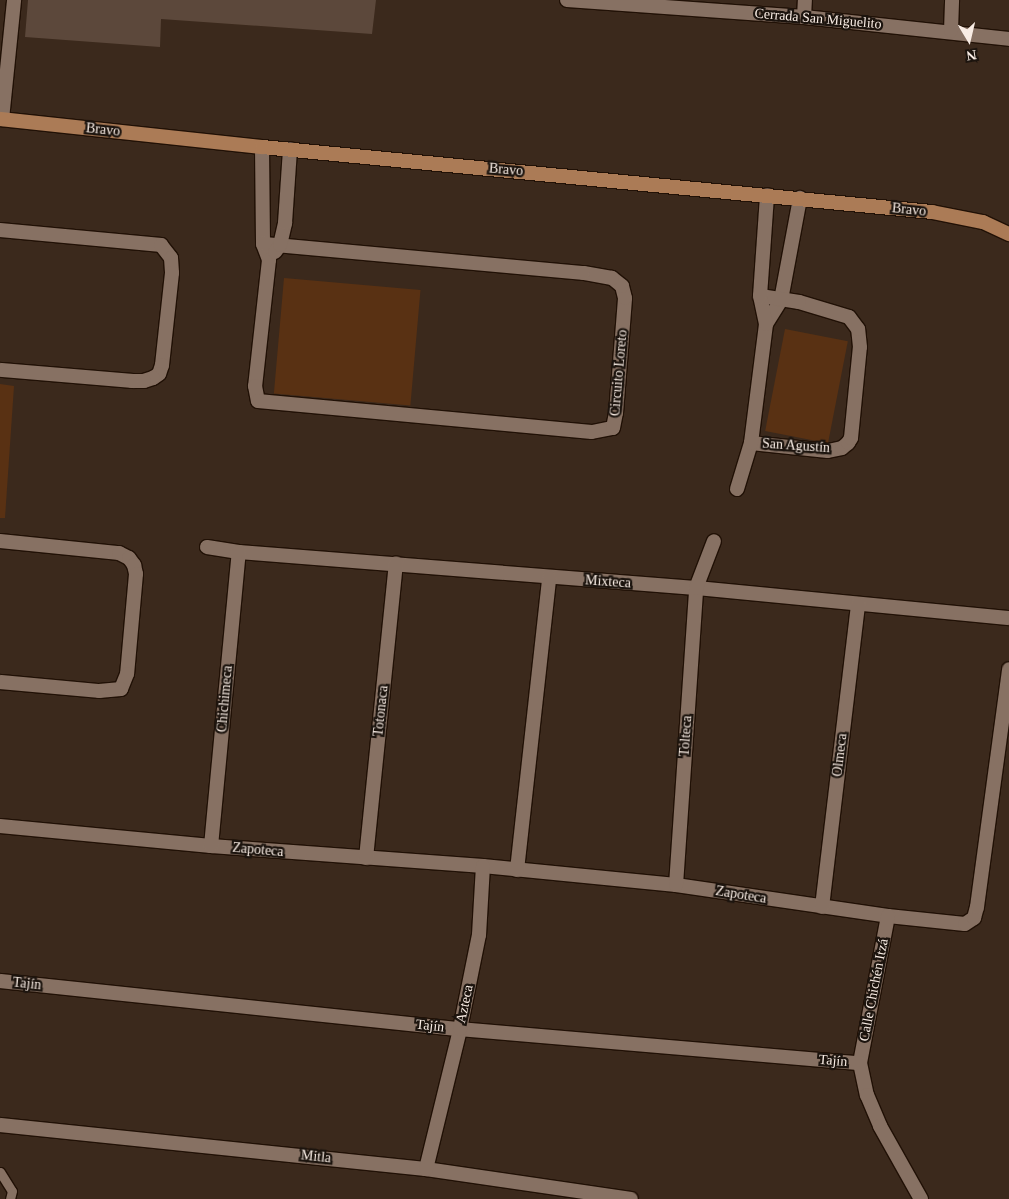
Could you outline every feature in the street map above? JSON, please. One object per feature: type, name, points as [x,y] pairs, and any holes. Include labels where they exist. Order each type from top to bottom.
[{"type":"main road","name":"Bravo","points":[[1,119],[262,147],[932,212],[983,222],[1009,234]]},
{"type":"street","points":[[1,119],[14,0]]},
{"type":"street","name":"Cerrada San Miguelito","points":[[567,0],[659,3],[951,31],[1009,40]]},
{"type":"street","points":[[804,17],[805,0]]},
{"type":"street","points":[[951,31],[952,0]]},
{"type":"street","points":[[262,147],[263,244]]},
{"type":"street","points":[[280,245],[285,223],[290,149]]},
{"type":"street","name":"San Agustín","points":[[760,296],[799,302],[850,317],[855,323],[860,338],[860,346],[851,438],[842,448],[828,451],[751,443],[766,324],[760,296],[767,195]]},
{"type":"street","name":"San Agustín","points":[[766,324],[781,300],[800,198]]},
{"type":"street","points":[[0,230],[153,243],[161,245],[167,251],[172,264],[162,365],[158,374],[153,378],[144,381],[132,381],[0,370]]},
{"type":"street","name":"Circuito Loreto","points":[[263,244],[612,278],[622,286],[625,298],[616,413],[613,428],[592,432],[262,403],[256,398],[255,386],[269,260],[263,244]]},
{"type":"street","name":"Circuito Loreto","points":[[269,260],[280,245]]},
{"type":"street","points":[[737,489],[751,443]]},
{"type":"street","name":"Tolteca","points":[[676,885],[696,588],[714,540]]},
{"type":"street","points":[[0,541],[119,553],[129,558],[134,565],[136,582],[128,674],[121,689],[99,691],[0,682]]},
{"type":"street","name":"Mixteca","points":[[207,547],[239,552],[549,578],[696,588],[1009,618]]},
{"type":"street","name":"Chichimeca","points":[[211,846],[239,552]]},
{"type":"street","name":"Totonaca","points":[[366,858],[396,564]]},
{"type":"street","points":[[517,870],[549,578]]},
{"type":"street","name":"Olmeca","points":[[822,907],[858,604]]},
{"type":"street","name":"Zapoteca","points":[[0,826],[211,846],[483,866],[676,885],[888,916],[965,924],[974,918],[977,907],[1009,669]]},
{"type":"street","name":"Azteca","points":[[426,1169],[460,1029],[479,935],[483,866]]},
{"type":"street","name":"Calle Chichén Itzá","points":[[888,916],[860,1063],[867,1095],[880,1126],[921,1199]]},
{"type":"street","name":"Tajín","points":[[0,981],[460,1029],[860,1063]]},
{"type":"street","name":"Mitla","points":[[0,1125],[426,1169],[631,1199]]},
{"type":"lane","points":[[0,1172],[12,1191],[10,1199]]},
{"type":"shaded area","points":[[284,278],[420,290],[410,405],[274,394]]},
{"type":"shaded area","points":[[785,329],[848,341],[828,443],[765,431]]},
{"type":"shaded area","points":[[0,384],[14,386],[5,518],[0,518]]},
{"type":"building","points":[[28,0],[376,0],[372,34],[161,19],[160,47],[25,37]]}]
